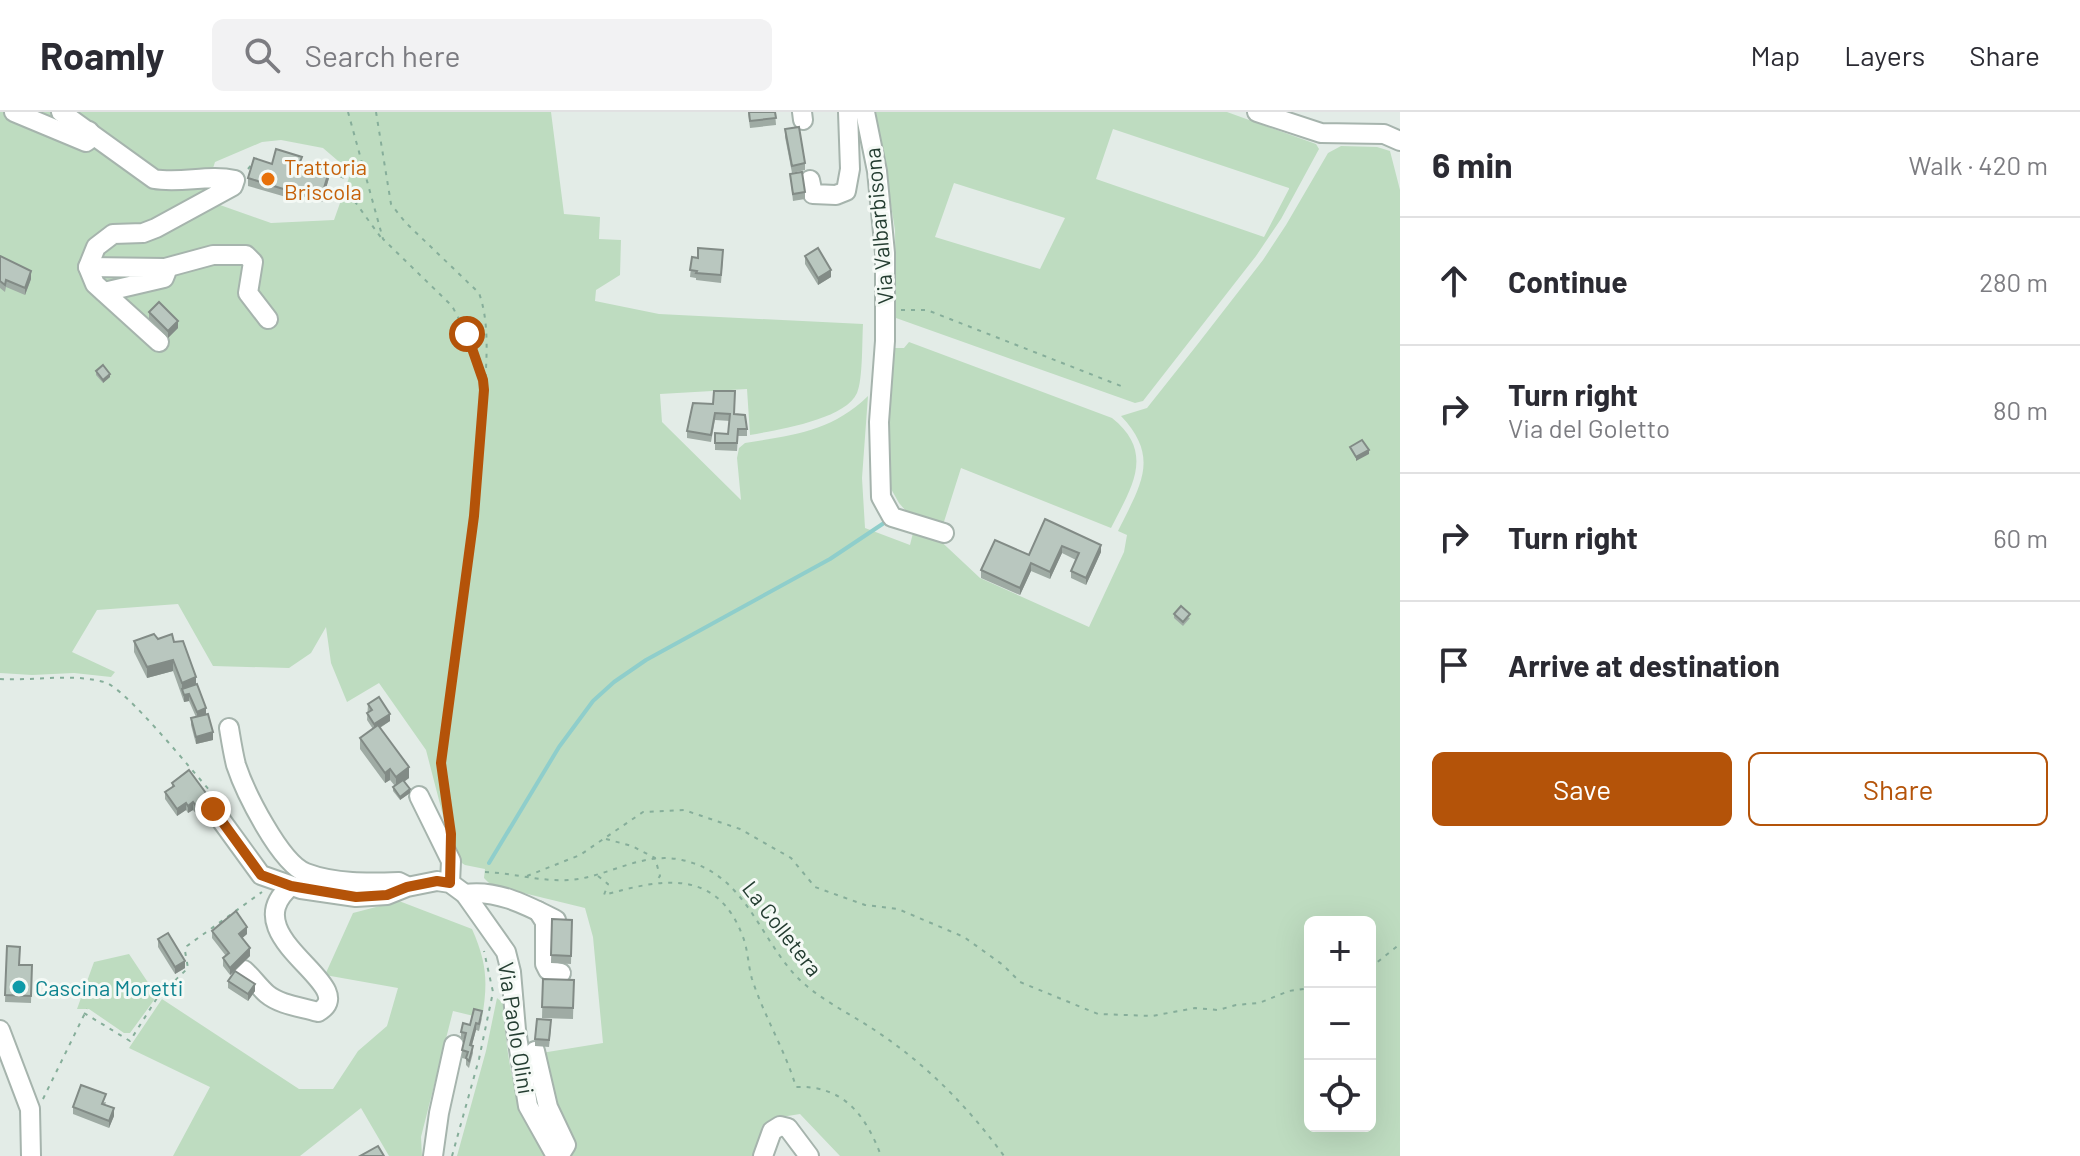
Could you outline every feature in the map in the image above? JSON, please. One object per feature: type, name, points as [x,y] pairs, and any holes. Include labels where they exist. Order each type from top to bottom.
[{"type":"street","points":[[14,112],[86,142],[90,139],[89,131]]},
{"type":"street","points":[[61,112],[154,179],[165,181],[219,176],[235,180],[233,186],[156,228],[143,233],[113,234],[96,247],[88,267],[95,284],[159,342]]},
{"type":"street","points":[[810,180],[813,194],[836,195],[846,191],[850,169],[848,112]]},
{"type":"street","name":"Via Valbarbisona","points":[[865,112],[877,171],[891,310],[885,341],[879,422],[881,497],[892,517],[944,533]]},
{"type":"street","points":[[1257,112],[1321,133],[1384,134],[1400,141]]},
{"type":"street","points":[[88,267],[165,268],[213,255],[246,255],[253,262],[248,293],[268,319]]},
{"type":"street","points":[[104,292],[164,278],[165,268]]},
{"type":"street","points":[[229,728],[236,765],[257,809],[279,850],[303,872],[353,882],[399,882],[407,887]]},
{"type":"street","points":[[419,796],[451,861],[462,893]]},
{"type":"street","points":[[216,805],[236,857],[261,875],[284,883],[356,897],[387,895],[437,881],[462,893],[489,892],[556,920]]},
{"type":"street","points":[[244,970],[268,995],[286,1003],[318,1012],[329,1003],[330,997],[324,985],[293,951],[274,919],[273,909],[284,883]]},
{"type":"street","name":"Via Paolo Olini","points":[[462,893],[506,952],[528,1106],[557,1156]]},
{"type":"street","points":[[538,911],[545,922],[545,964],[548,970],[561,973]]},
{"type":"street","points":[[0,1030],[30,1115],[38,1155]]},
{"type":"street","points":[[433,1156],[454,1045]]},
{"type":"street","points":[[535,1051],[548,1107],[566,1145],[557,1156]]},
{"type":"street","points":[[763,1156],[772,1131],[780,1126],[788,1128],[809,1156]]},
{"type":"path","points":[[348,112],[383,239]]},
{"type":"path","points":[[376,112],[391,204],[405,222],[479,293],[484,306],[488,350],[474,516],[441,763],[449,822]]},
{"type":"path","points":[[331,172],[344,178],[373,230],[452,306],[467,334],[484,390]]},
{"type":"path","points":[[891,310],[927,310],[1121,386]]},
{"type":"path","points":[[0,679],[53,677],[107,682],[143,715],[216,805]]},
{"type":"path","points":[[527,876],[580,855],[643,812],[684,810],[740,829],[791,858],[815,887],[865,905],[898,909],[964,937],[1003,965],[1020,982],[1098,1014],[1152,1016],[1195,1008],[1218,1010],[1259,1003],[1289,991],[1304,989]]},
{"type":"path","points":[[604,839],[632,846],[655,858],[660,876],[654,882]]},
{"type":"path","name":"La Colletera","points":[[485,872],[570,880],[655,858],[679,859],[703,866],[744,898],[759,926],[793,972],[811,990],[880,1033],[935,1075],[1004,1156]]},
{"type":"path","points":[[596,874],[608,884],[604,895],[654,882],[685,882],[724,903],[743,936],[752,978],[796,1087],[817,1086],[849,1103],[872,1131],[881,1156]]},
{"type":"path","points":[[30,1115],[86,1011],[130,1041],[157,998],[188,968],[187,946],[284,883]]},
{"type":"path","points":[[1376,963],[1399,945]]},
{"type":"path","name":"Via Paolo Olini","points":[[452,1156],[493,992],[487,961]]},
{"type":"green space","points":[[0,112],[551,112],[564,214],[600,217],[599,239],[621,240],[620,275],[596,290],[595,301],[659,314],[863,324],[857,393],[850,402],[825,417],[750,435],[747,389],[660,394],[662,422],[741,500],[737,458],[739,448],[745,443],[825,425],[868,396],[862,478],[865,528],[910,545],[914,529],[932,533],[980,578],[1089,627],[1124,552],[1127,535],[1118,531],[1143,472],[1140,445],[1121,416],[1147,408],[1197,345],[1263,260],[1328,153],[1341,146],[1377,147],[1390,151],[1400,190],[1400,1156],[840,1156],[800,1114],[775,1118],[762,1126],[755,1156],[569,1156],[529,1055],[603,1043],[593,937],[585,908],[491,885],[484,878],[485,869],[465,865],[454,858],[426,750],[379,683],[347,702],[331,663],[326,627],[311,653],[289,668],[213,666],[178,604],[97,610],[72,652],[115,672],[111,677],[74,673],[0,673]],"holes":[[[281,140],[323,148],[351,172],[334,220],[271,223],[203,199],[215,162],[262,142]]]},
{"type":"green space","points":[[876,112],[1227,112],[1316,144],[1319,149],[1281,219],[1256,256],[1143,401],[1135,403],[896,318],[895,230]],"holes":[[[1113,129],[1289,188],[1289,189],[1264,237],[1096,179]],[[954,183],[1065,218],[1040,269],[935,237]]]},
{"type":"green space","points":[[909,342],[1112,418],[1133,444],[1136,471],[1111,528],[961,468],[942,528],[912,518],[886,480],[889,353],[894,348],[904,348]]},
{"type":"green space","points":[[399,901],[472,929],[485,973],[482,1018],[453,1011],[421,1137],[422,1156],[389,1156],[361,1108],[300,1156],[173,1156],[210,1087],[129,1048],[162,999],[299,1089],[333,1089],[358,1051],[387,1026],[398,988],[325,975],[353,913]]},
{"type":"green space","points":[[129,954],[157,996],[130,1033],[124,1033],[89,1009],[77,1009],[94,962]]},
{"type":"green space","points":[[497,998],[503,1003],[510,1064],[519,1102],[546,1156],[457,1156]]},
{"type":"building","points":[[749,112],[775,112],[776,118],[750,121]]},
{"type":"building","points":[[799,127],[805,163],[792,166],[785,129]]},
{"type":"building","points":[[276,149],[302,157],[300,162],[329,171],[322,195],[295,187],[293,192],[248,178],[254,158],[272,164]]},
{"type":"building","points":[[802,172],[805,192],[793,194],[790,174]]},
{"type":"building","points":[[698,248],[723,250],[721,275],[690,270],[692,257],[698,258]]},
{"type":"building","points":[[818,248],[831,270],[818,278],[805,256]]},
{"type":"building","points":[[0,256],[31,271],[25,288],[6,280],[5,285],[0,281]]},
{"type":"building","points":[[159,302],[178,321],[168,331],[149,312]]},
{"type":"building","points":[[103,365],[110,374],[103,380],[96,371]]},
{"type":"building","points":[[714,391],[735,391],[734,414],[745,415],[747,429],[738,429],[737,443],[715,443],[715,433],[728,434],[730,414],[715,413],[711,435],[687,431],[693,403],[713,404]]},
{"type":"building","points":[[1362,440],[1369,450],[1356,457],[1350,447]]},
{"type":"building","points":[[1045,519],[1101,545],[1086,578],[1071,571],[1079,553],[1062,546],[1050,572],[1031,563],[1020,588],[981,570],[995,540],[1029,555]]},
{"type":"building","points":[[1181,606],[1190,614],[1183,622],[1174,614]]},
{"type":"building","points":[[154,634],[158,639],[172,634],[174,642],[183,641],[196,677],[182,683],[173,660],[147,667],[134,641]]},
{"type":"building","points":[[197,684],[206,708],[197,712],[189,694],[184,695],[182,689]]},
{"type":"building","points":[[379,697],[390,714],[374,724],[367,713],[372,710],[368,704]]},
{"type":"building","points":[[208,714],[213,732],[196,737],[191,718]]},
{"type":"building","points":[[378,725],[409,767],[396,777],[390,769],[385,773],[360,738]]},
{"type":"building","points":[[189,770],[211,800],[198,809],[193,802],[177,809],[165,792]]},
{"type":"building","points":[[403,780],[410,789],[400,797],[393,787]]},
{"type":"building","points":[[236,911],[247,927],[239,934],[250,948],[230,968],[223,958],[229,953],[212,931]]},
{"type":"building","points":[[552,919],[572,920],[571,956],[551,955]]},
{"type":"building","points":[[168,933],[185,961],[175,967],[158,939]]},
{"type":"building","name":"Cascina Moretti","points":[[7,946],[20,947],[19,965],[32,965],[31,996],[5,995]]},
{"type":"building","points":[[235,971],[255,984],[248,994],[228,981]]},
{"type":"building","points":[[543,979],[574,980],[573,1008],[542,1007]]},
{"type":"building","points":[[474,1009],[482,1011],[470,1045],[473,1046],[469,1061],[466,1058],[468,1052],[462,1050],[466,1033],[461,1032],[463,1023],[470,1025]]},
{"type":"building","points":[[537,1019],[551,1020],[549,1040],[535,1039]]},
{"type":"building","points":[[81,1085],[106,1094],[102,1104],[114,1108],[109,1121],[73,1107]]},
{"type":"building","points":[[378,1146],[384,1156],[360,1156]]},
{"type":"waterway","points":[[489,863],[559,747],[593,701],[614,682],[646,660],[830,559],[884,523]]},
{"type":"place","name":"Trattoria Briscola","points":[[268,179]]},
{"type":"place","name":"Cascina Moretti","points":[[19,987]]},
{"type":"route","points":[[213,809],[261,875],[268,879],[301,889],[356,897],[387,895],[437,881],[450,883],[452,845],[441,763],[474,516],[484,390],[467,334]]}]
